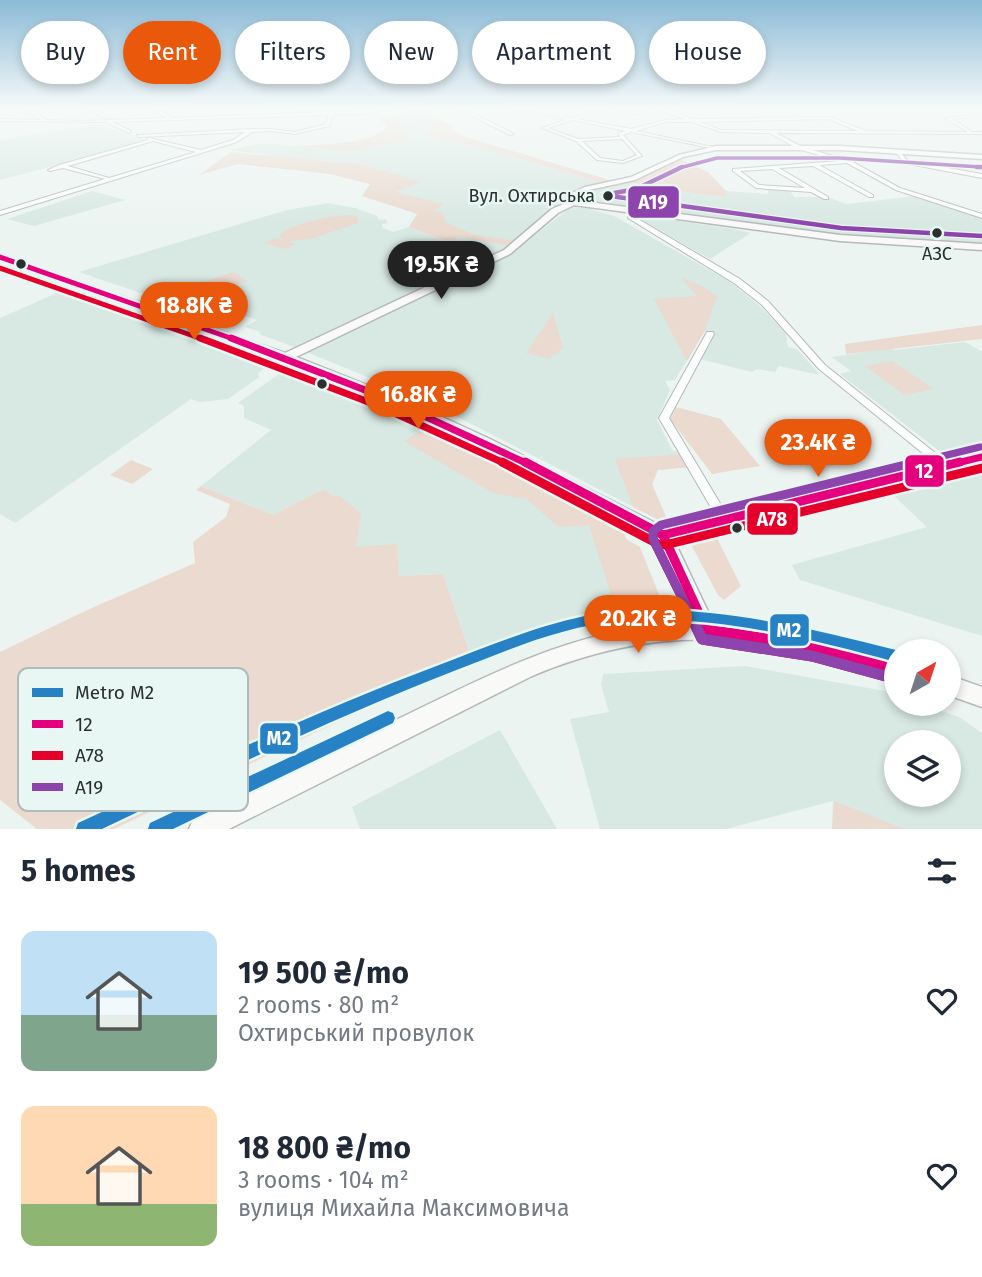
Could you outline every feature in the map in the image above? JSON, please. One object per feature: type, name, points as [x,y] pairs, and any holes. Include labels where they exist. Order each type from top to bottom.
[{"type":"main road","points":[[286,358],[508,253],[561,207],[573,202],[631,212],[840,238],[982,247]]},
{"type":"main road","points":[[0,257],[286,358],[452,426],[663,535],[707,630]]},
{"type":"main road","points":[[248,806],[564,652],[632,635],[707,630],[814,646],[884,665]]},
{"type":"main road","points":[[961,690],[982,697]]},
{"type":"main road","points":[[202,829],[238,811]]},
{"type":"street","points":[[50,170],[121,148]]},
{"type":"street","points":[[186,148],[200,151]]},
{"type":"street","points":[[0,213],[212,148]]},
{"type":"street","points":[[586,148],[599,159],[623,162],[639,158],[630,148]]},
{"type":"street","points":[[573,202],[574,194],[583,189],[633,180],[681,156],[716,148],[800,148],[982,157]]},
{"type":"street","points":[[800,148],[849,162],[898,189],[981,216],[982,208]]},
{"type":"street","points":[[897,152],[906,162],[982,176]]},
{"type":"street","points":[[811,190],[758,187],[734,172],[849,162]]},
{"type":"street","points":[[813,164],[871,196]]},
{"type":"street","points":[[59,166],[108,178]]},
{"type":"street","points":[[773,167],[826,198]]},
{"type":"street","points":[[631,212],[629,217],[737,281],[765,303],[822,367],[945,466]]},
{"type":"street","points":[[710,334],[664,418],[724,520]]},
{"type":"street","points":[[663,535],[982,457]]},
{"type":"shaded area","points":[[0,148],[123,148],[0,180]]},
{"type":"shaded area","points":[[312,148],[367,148],[351,151]]},
{"type":"shaded area","points":[[314,148],[351,151],[366,148],[482,148],[606,184],[582,187],[569,193],[514,244],[492,256],[294,347],[245,327],[257,320],[205,302],[190,310],[79,272],[287,210],[328,203],[355,208],[377,216],[379,220],[386,219],[387,223],[382,224],[383,228],[393,232],[409,227],[448,242],[434,211],[443,204],[393,192],[420,182],[322,160],[318,162],[229,150]]},
{"type":"shaded area","points":[[482,148],[502,148],[616,182],[606,184]]},
{"type":"shaded area","points":[[231,152],[360,164],[421,182],[395,192],[444,204],[435,211],[443,213],[446,223],[475,235],[518,241],[510,246],[460,237],[448,242],[409,227],[417,214],[362,196],[370,184],[330,174],[238,164],[199,175]]},
{"type":"shaded area","points":[[679,159],[708,172],[726,191],[725,197],[652,188],[632,182]]},
{"type":"shaded area","points":[[632,182],[652,188],[724,197],[726,191],[768,194],[768,189],[790,191],[794,197],[828,197],[846,204],[917,196],[982,218],[982,244],[810,233],[597,203],[576,197],[589,189]]},
{"type":"shaded area","points":[[92,191],[125,200],[34,226],[7,219]]},
{"type":"shaded area","points":[[577,205],[614,216],[729,281],[762,308],[786,334],[788,347],[797,349],[820,375],[779,366],[775,372],[757,369],[752,372],[700,359],[712,334],[704,332],[675,380],[665,381],[670,390],[657,420],[672,450],[684,454],[691,467],[657,470],[652,485],[667,519],[659,520],[444,410],[451,403],[435,396],[450,384],[422,372],[397,389],[304,351],[511,254]]},
{"type":"shaded area","points":[[348,215],[358,217],[358,223],[310,239],[288,241],[296,244],[286,249],[263,243],[274,238],[284,240],[279,235],[302,224]]},
{"type":"shaded area","points":[[644,216],[751,233],[710,259],[640,219]]},
{"type":"shaded area","points":[[234,272],[247,281],[179,305],[172,302],[165,304],[142,296],[152,291],[170,293]]},
{"type":"shaded area","points":[[682,278],[717,296],[704,332],[687,361],[654,299],[697,296]]},
{"type":"shaded area","points":[[66,289],[106,303],[104,308],[119,313],[130,312],[272,363],[258,373],[259,377],[228,399],[200,402],[191,399],[15,523],[0,514],[0,318]]},
{"type":"shaded area","points":[[553,313],[563,348],[548,359],[526,353]]},
{"type":"shaded area","points":[[982,325],[982,339],[846,354],[845,344]]},
{"type":"shaded area","points":[[965,342],[982,352],[982,448],[947,457],[840,374],[851,371],[832,357],[891,348],[894,350]]},
{"type":"shaded area","points":[[892,361],[934,389],[905,395],[865,366]]},
{"type":"shaded area","points":[[286,369],[424,429],[439,432],[623,531],[652,607],[563,632],[473,662],[443,574],[399,576],[356,548],[333,496],[324,489],[273,515],[201,486],[271,430],[244,418],[244,406],[238,403]]},
{"type":"shaded area","points":[[676,407],[721,419],[760,466],[712,474],[670,419]]},
{"type":"shaded area","points":[[424,429],[439,432],[623,531],[626,539],[640,547],[662,602],[618,616],[589,525],[558,527],[527,499],[493,493],[404,441]]},
{"type":"shaded area","points":[[684,454],[691,467],[658,470],[652,484],[667,519],[659,520],[633,507],[615,459]]},
{"type":"shaded area","points":[[131,460],[153,469],[132,484],[110,475]]},
{"type":"shaded area","points":[[982,468],[982,636],[800,580],[792,565],[927,527],[889,491]]},
{"type":"shaded area","points":[[201,486],[273,515],[324,489],[333,496],[340,496],[361,514],[356,547],[397,544],[399,576],[443,574],[473,662],[434,676],[248,765],[248,668],[18,668],[18,811],[152,811],[114,829],[37,829],[0,800],[0,652],[195,563],[193,542],[226,517],[230,504],[196,490]]},
{"type":"shaded area","points":[[714,532],[741,586],[724,600],[718,595],[687,537]]},
{"type":"shaded area","points":[[745,666],[884,691],[884,716],[959,717],[982,733],[982,829],[832,829],[833,801],[726,829],[600,829],[570,719],[609,712],[601,685],[603,674]]},
{"type":"shaded area","points":[[500,730],[557,829],[360,829],[352,807]]},
{"type":"shaded area","points":[[834,801],[904,829],[832,829]]},
{"type":"metro line","name":"M2","points":[[248,752],[418,679],[504,646],[580,622],[619,616],[689,615],[759,624],[884,653]]},
{"type":"metro line","name":"M2","points":[[248,785],[388,718]]},
{"type":"metro line","name":"M2","points":[[84,829],[122,811]]},
{"type":"metro line","name":"M2","points":[[156,829],[194,811]]},
{"type":"transit line","name":"А19","points":[[981,167],[840,158],[717,158],[684,166],[636,189],[603,195],[841,228],[982,236]]},
{"type":"transit line","name":"12","points":[[0,257],[220,334],[383,397],[494,447],[663,535]]},
{"type":"transit line","name":"А78","points":[[0,268],[218,344],[379,406],[489,456],[658,544]]},
{"type":"transit line","name":"А19","points":[[884,676],[812,656],[702,639],[653,539],[653,531],[661,525],[980,447]]},
{"type":"transit line","name":"12","points":[[663,535],[982,457]]},
{"type":"transit line","name":"А78","points":[[665,545],[982,468]]},
{"type":"transit line","name":"12","points":[[663,535],[707,630],[814,646],[884,665]]},
{"type":"transit line","name":"А78","points":[[653,539],[702,639],[812,656],[884,676]]},
{"type":"place","name":"Вул. Охтирська","points":[[608,196]]},
{"type":"place","name":"АЗС","points":[[937,233]]}]
